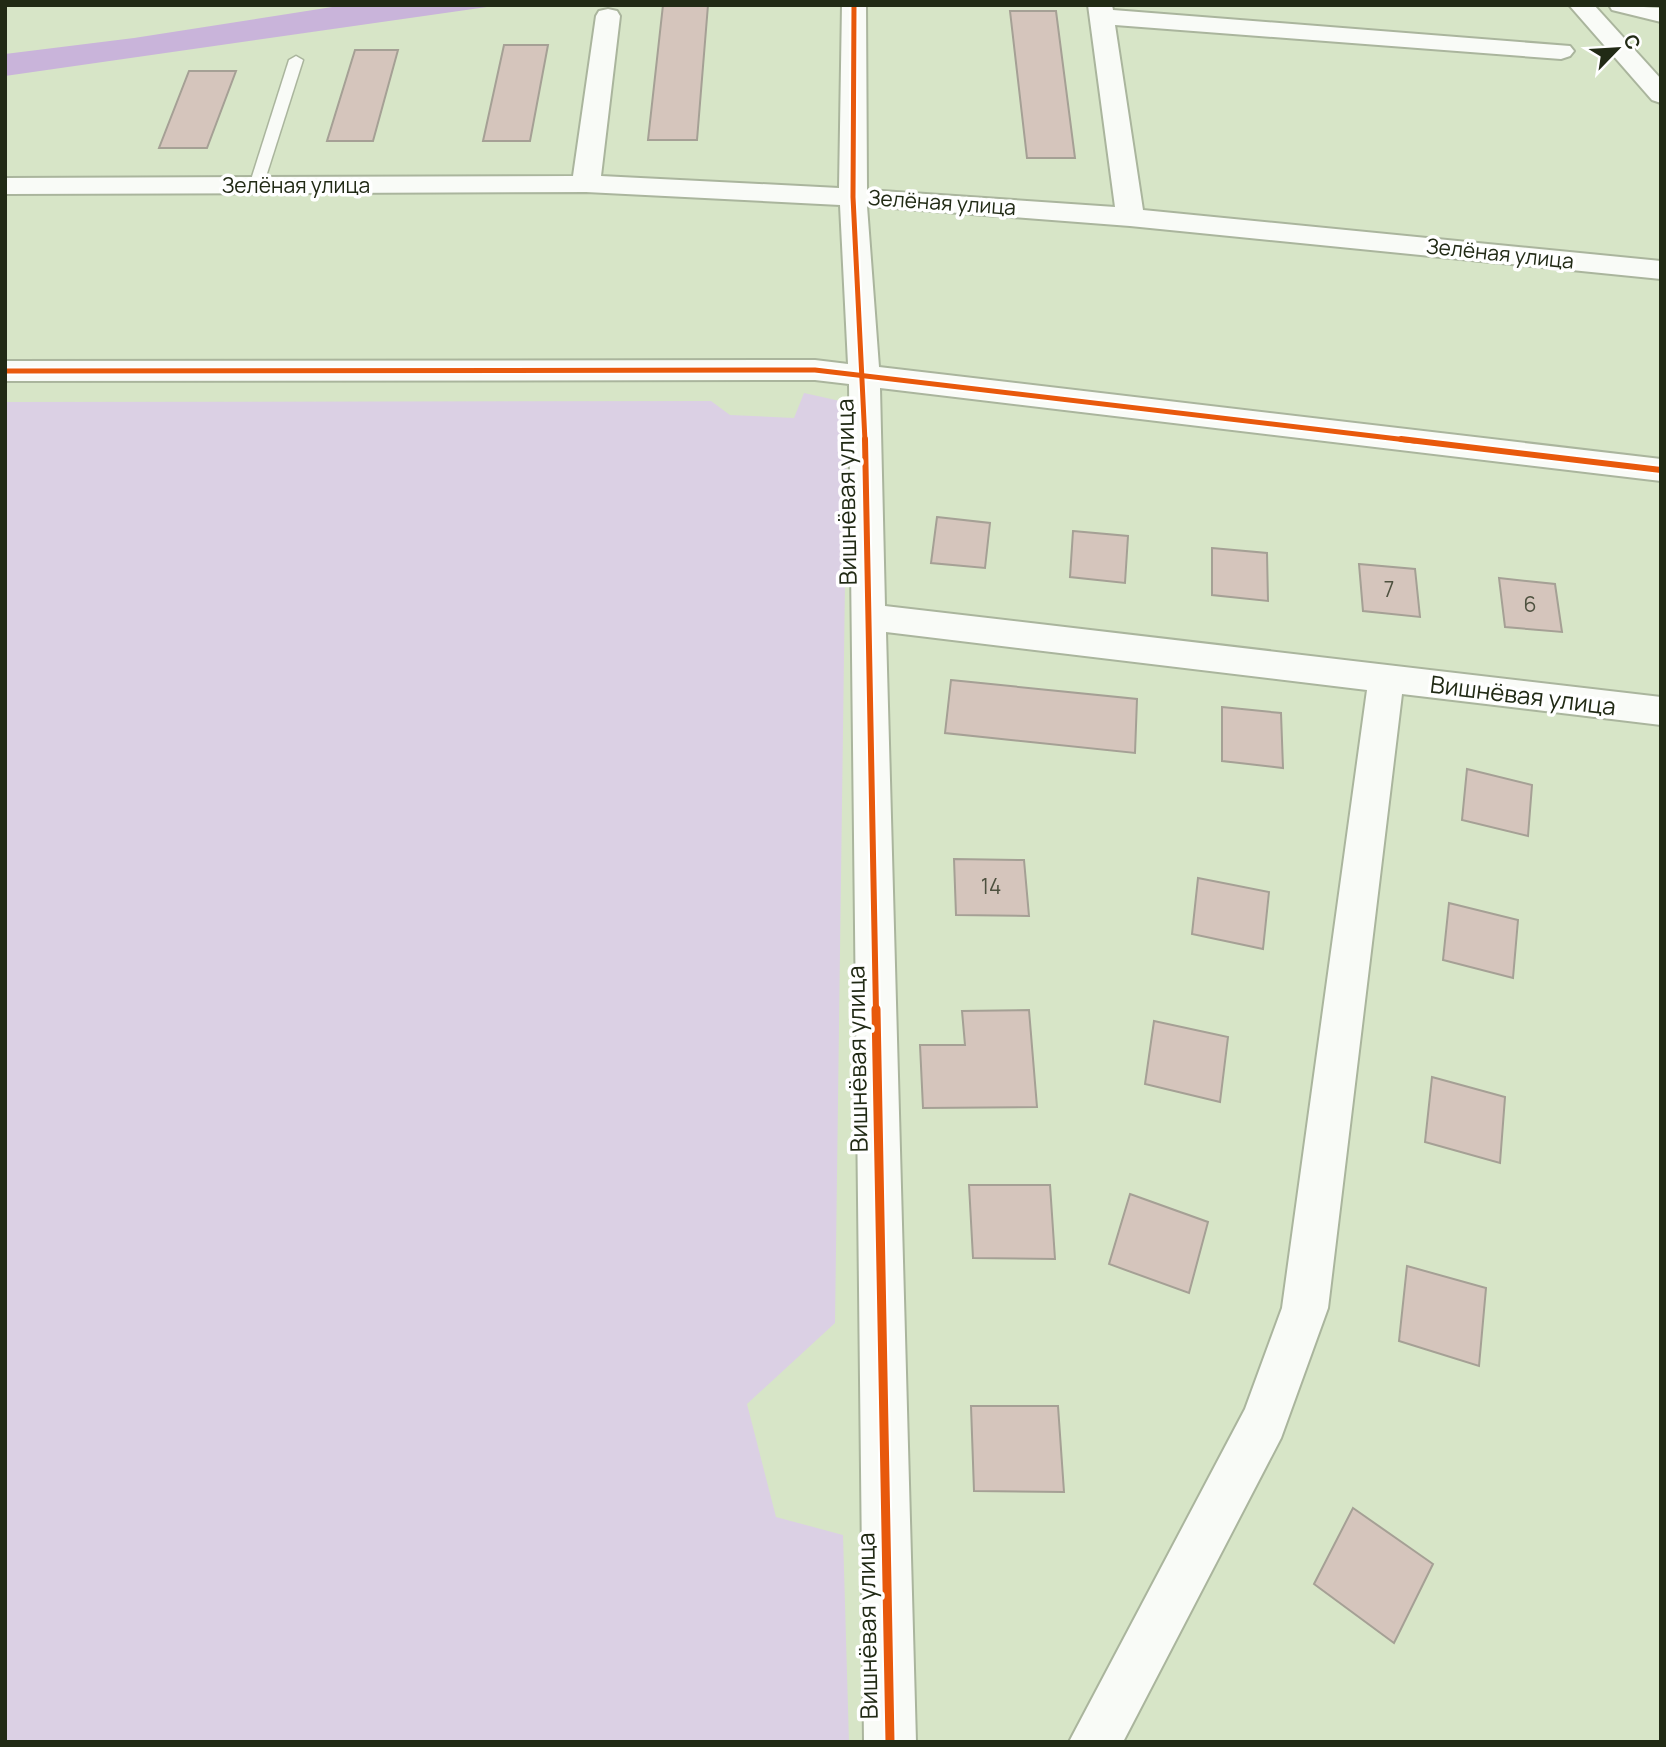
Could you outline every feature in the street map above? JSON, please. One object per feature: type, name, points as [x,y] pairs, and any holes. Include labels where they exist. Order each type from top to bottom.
[{"type":"street","name":"Вишнёвая улица","points":[[854,5],[853,197],[864,376],[890,1742]]},
{"type":"street","points":[[1580,5],[1661,95]]},
{"type":"street","points":[[1621,5],[1661,15]]},
{"type":"street","points":[[1130,217],[1101,11],[1561,51]]},
{"type":"street","points":[[586,184],[608,16]]},
{"type":"street","name":"Зелёная улица","points":[[5,186],[586,184],[853,197],[1130,217],[1661,270]]},
{"type":"street","points":[[5,371],[815,370],[1661,470]]},
{"type":"street","name":"Вишнёвая улица","points":[[869,617],[1661,711]]},
{"type":"street","points":[[1095,1742],[1264,1421],[1306,1308],[1386,680]]},
{"type":"lane","points":[[256,186],[296,60]]},
{"type":"shaded area","points":[[345,5],[501,5],[5,76],[5,54],[134,38]]},
{"type":"shaded area","points":[[804,393],[840,401],[847,434],[835,1323],[747,1404],[776,1517],[843,1535],[849,1742],[5,1742],[5,402],[711,401],[730,415],[794,418]]},
{"type":"building","points":[[663,5],[708,5],[697,140],[648,140]]},
{"type":"building","points":[[1010,11],[1056,11],[1075,158],[1027,158]]},
{"type":"building","points":[[504,45],[548,45],[530,141],[483,141]]},
{"type":"building","points":[[355,50],[398,50],[373,141],[327,141]]},
{"type":"building","points":[[189,71],[236,71],[207,148],[159,148]]},
{"type":"building","points":[[937,517],[990,523],[985,568],[931,563]]},
{"type":"building","points":[[1073,531],[1128,536],[1125,583],[1070,577]]},
{"type":"building","points":[[1212,548],[1267,553],[1268,601],[1212,595]]},
{"type":"building","points":[[1359,564],[1415,569],[1420,617],[1363,611]]},
{"type":"building","points":[[1499,578],[1555,584],[1562,632],[1505,627]]},
{"type":"building","points":[[951,680],[1137,699],[1135,753],[945,733]]},
{"type":"building","points":[[1222,707],[1281,713],[1283,768],[1222,761]]},
{"type":"building","points":[[1467,769],[1532,785],[1528,836],[1462,820]]},
{"type":"building","points":[[954,859],[1024,860],[1029,916],[956,915]]},
{"type":"building","points":[[1198,878],[1269,892],[1263,949],[1192,934]]},
{"type":"building","points":[[1449,903],[1518,920],[1513,978],[1443,960]]},
{"type":"building","points":[[1029,1010],[1037,1107],[923,1108],[920,1045],[965,1045],[962,1011]]},
{"type":"building","points":[[1154,1021],[1228,1037],[1220,1102],[1145,1084]]},
{"type":"building","points":[[1432,1077],[1505,1097],[1500,1163],[1425,1142]]},
{"type":"building","points":[[969,1185],[1050,1185],[1055,1259],[973,1258]]},
{"type":"building","points":[[1130,1194],[1208,1222],[1189,1293],[1109,1264]]},
{"type":"building","points":[[1407,1266],[1486,1288],[1479,1366],[1399,1341]]},
{"type":"building","points":[[971,1406],[1058,1406],[1064,1492],[974,1491]]},
{"type":"building","points":[[1353,1508],[1433,1564],[1394,1643],[1314,1584]]},
{"type":"cycle path","points":[[854,5],[853,197],[864,376],[890,1742]]},
{"type":"cycle path","points":[[5,371],[815,370],[1661,470]]}]
